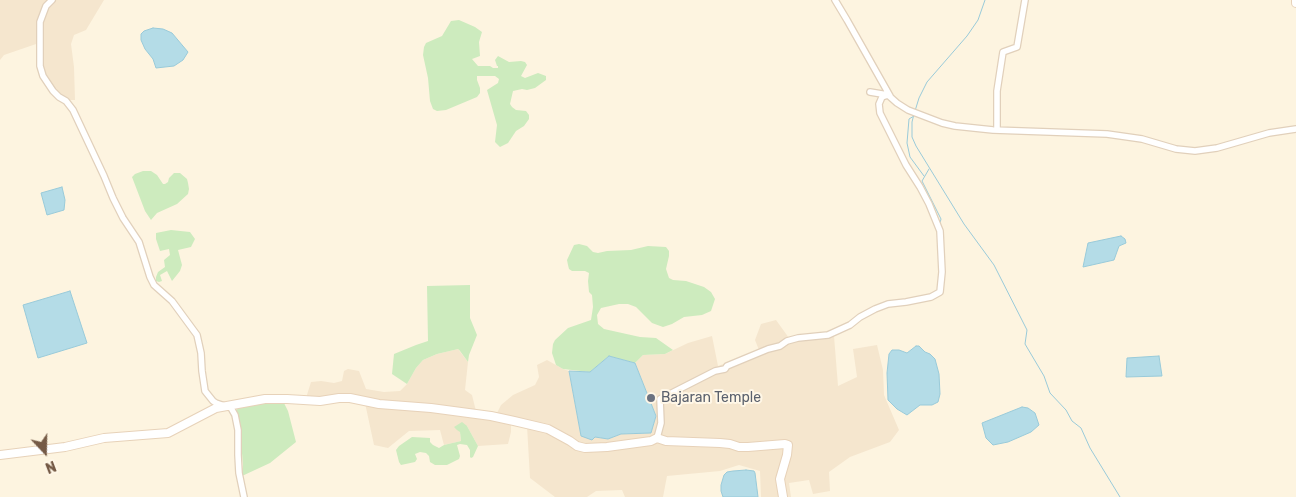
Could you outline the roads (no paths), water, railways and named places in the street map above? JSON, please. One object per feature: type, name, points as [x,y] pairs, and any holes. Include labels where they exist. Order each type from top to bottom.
[{"type":"street","points":[[52,0],[46,6],[40,22],[40,66],[43,76],[53,91],[66,101],[73,110],[113,198],[123,218],[139,242],[154,285],[172,301],[196,336],[201,353],[205,391],[216,403],[227,406],[233,411],[237,423],[239,474],[244,497]]},
{"type":"street","points":[[835,0],[889,96],[897,104],[908,110],[942,123],[955,126],[997,129],[1107,134],[1195,151],[1217,148],[1269,132],[1296,129]]},
{"type":"street","points":[[997,129],[998,91],[1003,52],[1016,48],[1025,0]]},
{"type":"street","points":[[870,92],[889,96]]},
{"type":"street","points":[[658,438],[661,423],[660,399],[716,371],[725,369],[727,366],[780,346],[788,341],[828,335],[850,325],[875,309],[888,304],[930,297],[940,292],[942,272],[940,231],[924,195],[906,166],[880,113],[879,104],[882,98],[889,96]]},
{"type":"street","points":[[0,455],[104,438],[168,433],[210,410],[265,399],[320,401],[350,398],[379,404],[431,408],[522,422],[548,429],[577,446],[585,448],[651,441],[658,438],[666,441],[720,443],[739,447],[784,444],[788,445],[780,478],[784,497]]},
{"type":"water","points":[[153,28],[163,29],[172,33],[188,52],[183,60],[174,66],[156,68],[153,59],[141,40],[141,34],[144,31]]},
{"type":"water","points":[[62,187],[65,200],[64,210],[47,215],[41,193]]},
{"type":"water","points":[[1121,236],[1125,239],[1126,243],[1119,246],[1114,260],[1083,267],[1088,243]]},
{"type":"water","points":[[70,291],[87,343],[38,358],[23,305]]},
{"type":"water","points":[[916,346],[919,346],[935,359],[939,374],[940,394],[938,402],[932,405],[920,405],[907,415],[888,400],[887,373],[889,354],[892,350],[907,353]]},
{"type":"water","points":[[609,356],[635,363],[656,416],[651,433],[621,434],[608,439],[595,437],[592,440],[581,436],[569,371],[590,372]]},
{"type":"water","points":[[1159,356],[1162,376],[1126,377],[1127,358]]},
{"type":"water","points":[[1022,407],[1028,408],[1035,413],[1039,425],[1031,432],[1008,442],[993,445],[986,438],[982,423]]},
{"type":"water","points":[[754,471],[755,473],[758,497],[723,497],[721,485],[724,475],[727,472]]},
{"type":"waterway","points":[[915,111],[927,82],[967,36],[978,20],[985,0]]},
{"type":"waterway","points":[[914,114],[912,137],[916,146],[964,224],[994,265],[1027,330],[1025,344],[1044,376],[1050,393],[1066,410],[1072,421],[1081,428],[1090,448],[1120,497]]},
{"type":"waterway","points":[[914,116],[909,119],[907,143],[910,157],[924,176]]},
{"type":"waterway","points":[[929,169],[922,181],[941,219],[940,223]]},
{"type":"place","name":"Bajaran Temple","points":[[651,398]]}]
